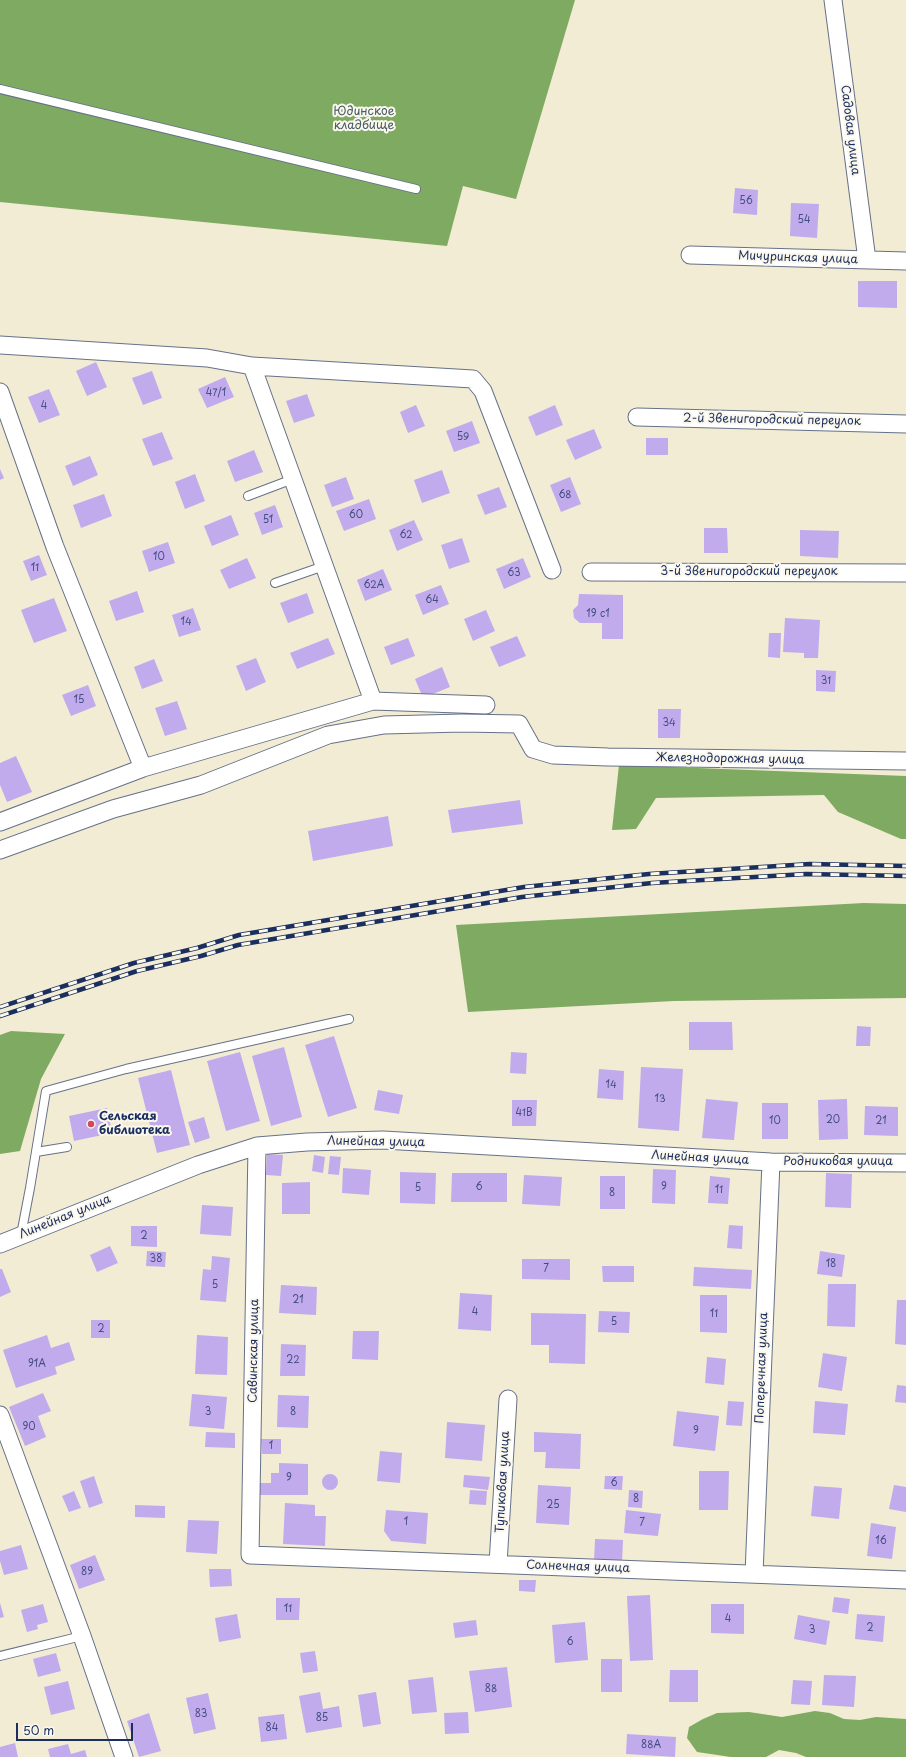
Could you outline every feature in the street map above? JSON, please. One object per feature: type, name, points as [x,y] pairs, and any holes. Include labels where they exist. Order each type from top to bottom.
[{"type":"street","name":"Садовая улица","points":[[834,0],[867,260]]},
{"type":"street","name":"Мичуринская улица","points":[[690,255],[906,261]]},
{"type":"street","points":[[0,345],[207,358],[252,366],[473,379],[483,391],[552,570]]},
{"type":"street","points":[[252,366],[373,701]]},
{"type":"street","points":[[0,392],[55,547],[143,768]]},
{"type":"street","name":"2-й Звенигородский переулок","points":[[638,416],[906,424]]},
{"type":"street","name":"3-й Звенигородский переулок","points":[[591,572],[906,573]]},
{"type":"street","points":[[0,822],[143,768],[373,701],[486,705]]},
{"type":"street","name":"Железнодорожная улица","points":[[0,850],[113,809],[201,786],[328,735],[384,725],[462,723],[519,724],[533,749],[553,755],[906,761]]},
{"type":"street","name":"Линейная улица","points":[[0,1244],[21,1234],[198,1165],[257,1146],[306,1142],[383,1140],[770,1162]]},
{"type":"street","name":"Савинская улица","points":[[250,1556],[257,1146]]},
{"type":"street","name":"Родниковая улица","points":[[770,1162],[906,1163]]},
{"type":"street","name":"Поперечная улица","points":[[754,1574],[770,1162]]},
{"type":"street","name":"Тупиковая улица","points":[[498,1564],[508,1399]]},
{"type":"street","points":[[0,1415],[82,1636],[124,1757]]},
{"type":"street","name":"Солнечная улица","points":[[250,1556],[906,1580]]},
{"type":"lane","points":[[0,89],[416,189]]},
{"type":"lane","points":[[248,496],[293,479]]},
{"type":"lane","points":[[275,583],[324,566]]},
{"type":"lane","points":[[21,1234],[46,1091],[126,1069],[349,1019]]},
{"type":"lane","points":[[36,1152],[67,1147]]},
{"type":"lane","points":[[0,1656],[82,1636]]},
{"type":"green space","name":"Юдинское кладбище","points":[[0,0],[575,0],[516,199],[463,186],[447,246],[0,202]]},
{"type":"green space","points":[[619,765],[906,776],[906,839],[901,839],[838,812],[824,795],[656,798],[636,829],[612,830]]},
{"type":"green space","points":[[864,903],[906,904],[906,998],[674,1001],[468,1012],[456,925]]},
{"type":"green space","points":[[11,1031],[65,1034],[41,1079],[20,1151],[0,1154],[0,1035]]},
{"type":"green space","points":[[815,1711],[830,1713],[844,1719],[860,1720],[876,1717],[906,1719],[906,1757],[806,1757],[796,1753],[779,1750],[766,1757],[731,1757],[697,1752],[687,1738],[689,1727],[717,1713],[749,1712],[782,1717]]},
{"type":"building","points":[[735,188],[758,190],[757,215],[733,213]]},
{"type":"building","points":[[791,203],[819,204],[817,238],[790,236]]},
{"type":"building","points":[[858,281],[897,281],[897,308],[858,307]]},
{"type":"building","points":[[96,362],[107,387],[87,396],[76,371]]},
{"type":"building","points":[[152,371],[162,398],[143,405],[132,378]]},
{"type":"building","points":[[225,377],[234,397],[207,408],[198,389]]},
{"type":"building","points":[[49,389],[60,415],[39,423],[28,397]]},
{"type":"building","points":[[307,394],[315,416],[294,423],[286,401]]},
{"type":"building","points":[[416,405],[425,426],[408,433],[400,412]]},
{"type":"building","points":[[555,405],[563,425],[536,436],[528,417]]},
{"type":"building","points":[[472,421],[480,443],[454,452],[446,431]]},
{"type":"building","points":[[594,429],[602,448],[575,460],[566,440]]},
{"type":"building","points":[[162,432],[173,459],[153,466],[142,439]]},
{"type":"building","points":[[646,438],[668,438],[668,455],[646,455]]},
{"type":"building","points":[[254,450],[263,472],[235,482],[227,461]]},
{"type":"building","points":[[90,456],[98,475],[73,486],[65,466]]},
{"type":"building","points":[[0,469],[4,478],[0,480]]},
{"type":"building","points":[[442,470],[450,493],[422,503],[414,480]]},
{"type":"building","points":[[195,474],[205,501],[185,509],[175,482]]},
{"type":"building","points":[[346,477],[354,499],[332,507],[324,485]]},
{"type":"building","points":[[570,477],[581,504],[561,512],[550,485]]},
{"type":"building","points":[[499,487],[507,507],[485,515],[477,495]]},
{"type":"building","points":[[104,494],[112,516],[81,528],[73,505]]},
{"type":"building","points":[[369,499],[376,519],[344,531],[336,511]]},
{"type":"building","points":[[275,505],[283,527],[262,535],[254,513]]},
{"type":"building","points":[[231,515],[239,535],[212,546],[204,526]]},
{"type":"building","points":[[414,520],[423,540],[397,551],[389,530]]},
{"type":"building","points":[[704,528],[727,528],[728,553],[704,553]]},
{"type":"building","points":[[800,530],[839,531],[838,558],[800,556]]},
{"type":"building","points":[[462,538],[470,562],[449,569],[441,545]]},
{"type":"building","points":[[168,542],[175,563],[149,572],[142,551]]},
{"type":"building","points":[[39,555],[47,575],[31,581],[23,561]]},
{"type":"building","points":[[247,558],[256,578],[229,589],[220,570]]},
{"type":"building","points":[[523,558],[531,577],[504,589],[496,569]]},
{"type":"building","points":[[383,569],[392,590],[365,601],[357,580]]},
{"type":"building","points":[[441,585],[449,604],[423,615],[415,595]]},
{"type":"building","points":[[137,591],[144,612],[116,621],[109,601]]},
{"type":"building","points":[[307,593],[314,613],[288,623],[280,603]]},
{"type":"building","points":[[579,594],[623,595],[623,639],[602,639],[602,623],[580,623],[574,618],[573,610],[578,605]]},
{"type":"building","points":[[54,598],[67,631],[34,643],[21,610]]},
{"type":"building","points":[[193,608],[201,630],[179,637],[172,615]]},
{"type":"building","points":[[486,610],[495,631],[473,641],[464,619]]},
{"type":"building","points":[[785,618],[820,620],[818,658],[804,658],[804,653],[783,652]]},
{"type":"building","points":[[769,633],[781,633],[780,658],[768,657]]},
{"type":"building","points":[[517,636],[526,656],[499,667],[490,647]]},
{"type":"building","points":[[328,638],[335,654],[297,669],[290,653]]},
{"type":"building","points":[[408,638],[415,656],[391,665],[384,647]]},
{"type":"building","points":[[256,658],[266,682],[246,691],[236,666]]},
{"type":"building","points":[[154,659],[163,681],[142,689],[134,667]]},
{"type":"building","points":[[442,667],[450,687],[423,698],[415,679]]},
{"type":"building","points":[[816,670],[836,671],[835,692],[816,691]]},
{"type":"building","points":[[88,685],[96,706],[71,716],[62,695]]},
{"type":"building","points":[[177,701],[187,729],[165,736],[155,708]]},
{"type":"building","points":[[658,709],[681,709],[680,738],[658,738]]},
{"type":"building","points":[[16,756],[32,792],[7,802],[0,785],[0,763]]},
{"type":"building","points":[[520,800],[523,824],[452,833],[448,810]]},
{"type":"building","points":[[388,816],[393,846],[313,861],[308,831]]},
{"type":"building","points":[[689,1022],[732,1022],[733,1050],[689,1050]]},
{"type":"building","points":[[857,1026],[871,1027],[870,1046],[856,1046]]},
{"type":"building","points":[[334,1036],[357,1108],[328,1117],[305,1045]]},
{"type":"building","points":[[284,1047],[302,1117],[271,1126],[252,1056]]},
{"type":"building","points":[[240,1052],[260,1121],[226,1131],[207,1061]]},
{"type":"building","points":[[511,1052],[527,1053],[526,1074],[510,1073]]},
{"type":"building","points":[[641,1067],[683,1069],[679,1131],[638,1128]]},
{"type":"building","points":[[599,1069],[624,1071],[623,1100],[597,1098]]},
{"type":"building","points":[[171,1070],[190,1145],[157,1153],[138,1078]]},
{"type":"building","points":[[378,1090],[403,1095],[399,1114],[374,1110]]},
{"type":"building","points":[[706,1099],[738,1102],[734,1140],[702,1138]]},
{"type":"building","points":[[847,1099],[848,1139],[819,1140],[818,1100]]},
{"type":"building","points":[[512,1100],[537,1100],[536,1126],[512,1126]]},
{"type":"building","points":[[762,1103],[788,1103],[788,1139],[762,1139]]},
{"type":"building","points":[[865,1106],[898,1107],[898,1136],[864,1135]]},
{"type":"building","name":"Сельская библиотека","points":[[107,1108],[112,1133],[74,1141],[69,1116]]},
{"type":"building","points":[[204,1117],[210,1138],[195,1143],[188,1122]]},
{"type":"building","points":[[267,1154],[283,1155],[281,1176],[266,1175]]},
{"type":"building","points":[[314,1155],[325,1157],[323,1173],[312,1171]]},
{"type":"building","points":[[330,1156],[341,1157],[339,1175],[328,1174]]},
{"type":"building","points":[[343,1168],[371,1170],[369,1195],[342,1193]]},
{"type":"building","points":[[653,1169],[676,1170],[675,1204],[652,1203]]},
{"type":"building","points":[[400,1172],[436,1173],[435,1204],[400,1203]]},
{"type":"building","points":[[452,1173],[507,1173],[507,1202],[451,1202]]},
{"type":"building","points":[[826,1173],[852,1174],[851,1208],[825,1207]]},
{"type":"building","points":[[524,1175],[562,1177],[560,1206],[522,1204]]},
{"type":"building","points":[[600,1176],[625,1176],[625,1209],[600,1209]]},
{"type":"building","points":[[710,1176],[730,1178],[728,1204],[708,1203]]},
{"type":"building","points":[[310,1182],[310,1214],[282,1214],[282,1183]]},
{"type":"building","points":[[202,1205],[233,1207],[231,1236],[200,1234]]},
{"type":"building","points":[[729,1225],[743,1226],[742,1249],[727,1248]]},
{"type":"building","points":[[131,1226],[157,1226],[157,1247],[131,1246]]},
{"type":"building","points":[[110,1246],[118,1263],[97,1272],[90,1255]]},
{"type":"building","points":[[147,1251],[166,1252],[165,1267],[146,1266]]},
{"type":"building","points":[[820,1251],[845,1255],[842,1277],[817,1274]]},
{"type":"building","points":[[212,1256],[230,1258],[226,1302],[200,1300],[203,1269],[211,1270]]},
{"type":"building","points":[[522,1259],[570,1259],[570,1280],[522,1279]]},
{"type":"building","points":[[602,1266],[634,1266],[634,1282],[603,1282]]},
{"type":"building","points":[[694,1267],[752,1270],[751,1289],[693,1286]]},
{"type":"building","points":[[0,1269],[2,1269],[11,1292],[0,1297]]},
{"type":"building","points":[[828,1284],[856,1284],[855,1327],[827,1326]]},
{"type":"building","points":[[281,1285],[317,1287],[316,1315],[279,1313]]},
{"type":"building","points":[[460,1293],[492,1295],[491,1331],[458,1329]]},
{"type":"building","points":[[700,1295],[727,1295],[727,1333],[700,1332]]},
{"type":"building","points":[[897,1300],[906,1300],[906,1345],[895,1344]]},
{"type":"building","points":[[599,1311],[630,1312],[629,1333],[598,1332]]},
{"type":"building","points":[[531,1313],[586,1314],[585,1364],[549,1363],[549,1345],[531,1345]]},
{"type":"building","points":[[91,1320],[110,1320],[110,1338],[91,1338]]},
{"type":"building","points":[[353,1331],[379,1331],[378,1360],[352,1359]]},
{"type":"building","points":[[47,1335],[51,1348],[69,1342],[75,1360],[55,1367],[57,1374],[16,1388],[3,1350]]},
{"type":"building","points":[[197,1335],[228,1337],[227,1375],[195,1374]]},
{"type":"building","points":[[281,1344],[306,1345],[305,1376],[280,1376]]},
{"type":"building","points":[[823,1353],[847,1357],[842,1391],[818,1387]]},
{"type":"building","points":[[707,1357],[726,1359],[724,1385],[705,1383]]},
{"type":"building","points":[[897,1385],[906,1386],[906,1403],[895,1402]]},
{"type":"building","points":[[43,1393],[51,1411],[38,1416],[46,1437],[25,1446],[9,1407]]},
{"type":"building","points":[[192,1394],[227,1397],[224,1429],[189,1426]]},
{"type":"building","points":[[278,1395],[309,1396],[308,1428],[277,1427]]},
{"type":"building","points":[[728,1401],[744,1402],[742,1426],[726,1425]]},
{"type":"building","points":[[815,1401],[848,1404],[845,1435],[813,1433]]},
{"type":"building","points":[[677,1411],[719,1416],[715,1451],[673,1446]]},
{"type":"building","points":[[447,1422],[485,1425],[482,1461],[445,1458]]},
{"type":"building","points":[[206,1432],[235,1433],[235,1448],[205,1447]]},
{"type":"building","points":[[534,1432],[581,1434],[580,1469],[545,1468],[546,1452],[534,1452]]},
{"type":"building","points":[[261,1439],[281,1439],[281,1454],[262,1454]]},
{"type":"building","points":[[380,1451],[402,1453],[400,1483],[377,1481]]},
{"type":"building","points":[[279,1463],[308,1464],[308,1495],[260,1495],[260,1483],[271,1483],[271,1473],[279,1473]]},
{"type":"building","points":[[699,1471],[729,1471],[728,1510],[699,1510]]},
{"type":"building","points":[[330,1474],[337,1479],[338,1482],[333,1489],[330,1490],[323,1485],[322,1482],[327,1475]]},
{"type":"building","points":[[464,1475],[490,1477],[488,1490],[463,1487]]},
{"type":"building","points":[[94,1476],[103,1503],[89,1508],[80,1481]]},
{"type":"building","points":[[605,1476],[623,1476],[622,1490],[604,1489]]},
{"type":"building","points":[[538,1485],[571,1487],[569,1525],[536,1523]]},
{"type":"building","points":[[894,1485],[906,1487],[906,1512],[889,1509]]},
{"type":"building","points":[[814,1486],[842,1488],[839,1519],[811,1516]]},
{"type":"building","points":[[470,1490],[487,1491],[486,1505],[469,1504]]},
{"type":"building","points":[[629,1490],[643,1491],[642,1508],[628,1507]]},
{"type":"building","points":[[74,1491],[81,1508],[69,1512],[62,1496]]},
{"type":"building","points":[[285,1503],[315,1505],[315,1516],[326,1516],[325,1546],[283,1544]]},
{"type":"building","points":[[135,1505],[165,1506],[165,1518],[135,1517]]},
{"type":"building","points":[[386,1510],[428,1513],[426,1544],[391,1541],[384,1531]]},
{"type":"building","points":[[626,1510],[661,1514],[658,1536],[624,1533]]},
{"type":"building","points":[[188,1520],[219,1521],[217,1554],[186,1552]]},
{"type":"building","points":[[871,1523],[896,1527],[892,1559],[867,1556]]},
{"type":"building","points":[[595,1539],[623,1540],[622,1563],[594,1562]]},
{"type":"building","points":[[21,1545],[28,1569],[4,1575],[0,1561],[0,1551]]},
{"type":"building","points":[[95,1555],[105,1580],[79,1589],[70,1565]]},
{"type":"building","points":[[209,1569],[231,1569],[232,1586],[210,1587]]},
{"type":"building","points":[[519,1580],[536,1580],[535,1592],[519,1591]]},
{"type":"building","points":[[650,1595],[653,1660],[630,1661],[627,1596]]},
{"type":"building","points":[[834,1597],[850,1599],[848,1614],[832,1612]]},
{"type":"building","points":[[276,1598],[300,1598],[299,1620],[276,1620]]},
{"type":"building","points":[[0,1603],[4,1617],[0,1618]]},
{"type":"building","points":[[43,1604],[48,1622],[37,1625],[38,1629],[27,1632],[21,1610]]},
{"type":"building","points":[[711,1604],[744,1604],[744,1634],[711,1633]]},
{"type":"building","points":[[237,1614],[241,1638],[219,1642],[215,1618]]},
{"type":"building","points":[[857,1614],[885,1616],[883,1642],[855,1639]]},
{"type":"building","points":[[798,1615],[830,1621],[826,1645],[794,1639]]},
{"type":"building","points":[[476,1620],[478,1635],[455,1638],[453,1623]]},
{"type":"building","points":[[585,1622],[588,1660],[555,1663],[552,1625]]},
{"type":"building","points":[[315,1651],[318,1671],[303,1673],[300,1653]]},
{"type":"building","points":[[56,1653],[61,1671],[38,1677],[33,1659]]},
{"type":"building","points":[[601,1659],[622,1659],[622,1692],[601,1692]]},
{"type":"building","points":[[507,1667],[512,1707],[475,1712],[469,1671]]},
{"type":"building","points":[[670,1670],[698,1670],[698,1702],[669,1702]]},
{"type":"building","points":[[824,1675],[856,1676],[854,1707],[822,1705]]},
{"type":"building","points":[[433,1677],[437,1712],[412,1714],[408,1680]]},
{"type":"building","points":[[793,1680],[812,1681],[810,1705],[791,1704]]},
{"type":"building","points":[[68,1681],[75,1709],[51,1715],[44,1687]]},
{"type":"building","points":[[320,1692],[323,1709],[339,1706],[342,1727],[306,1733],[299,1696]]},
{"type":"building","points":[[376,1692],[381,1724],[363,1727],[358,1695]]},
{"type":"building","points":[[208,1693],[216,1729],[194,1734],[186,1698]]},
{"type":"building","points":[[468,1712],[469,1733],[445,1734],[444,1713]]},
{"type":"building","points":[[149,1713],[161,1751],[139,1757],[127,1721]]},
{"type":"building","points":[[284,1714],[287,1739],[261,1742],[258,1717]]},
{"type":"building","points":[[627,1734],[676,1737],[675,1757],[626,1754]]},
{"type":"building","points":[[15,1743],[18,1757],[0,1757],[0,1747]]},
{"type":"building","points":[[68,1744],[71,1754],[85,1750],[87,1757],[50,1757],[48,1749]]},
{"type":"railway","points":[[0,1007],[134,963],[197,948],[239,935],[524,887],[649,874],[810,864],[906,866]]},
{"type":"railway","points":[[0,1016],[137,971],[201,956],[238,945],[522,897],[652,883],[806,874],[906,876]]},
{"type":"place","name":"Сельская библиотека","points":[[91,1124]]}]
